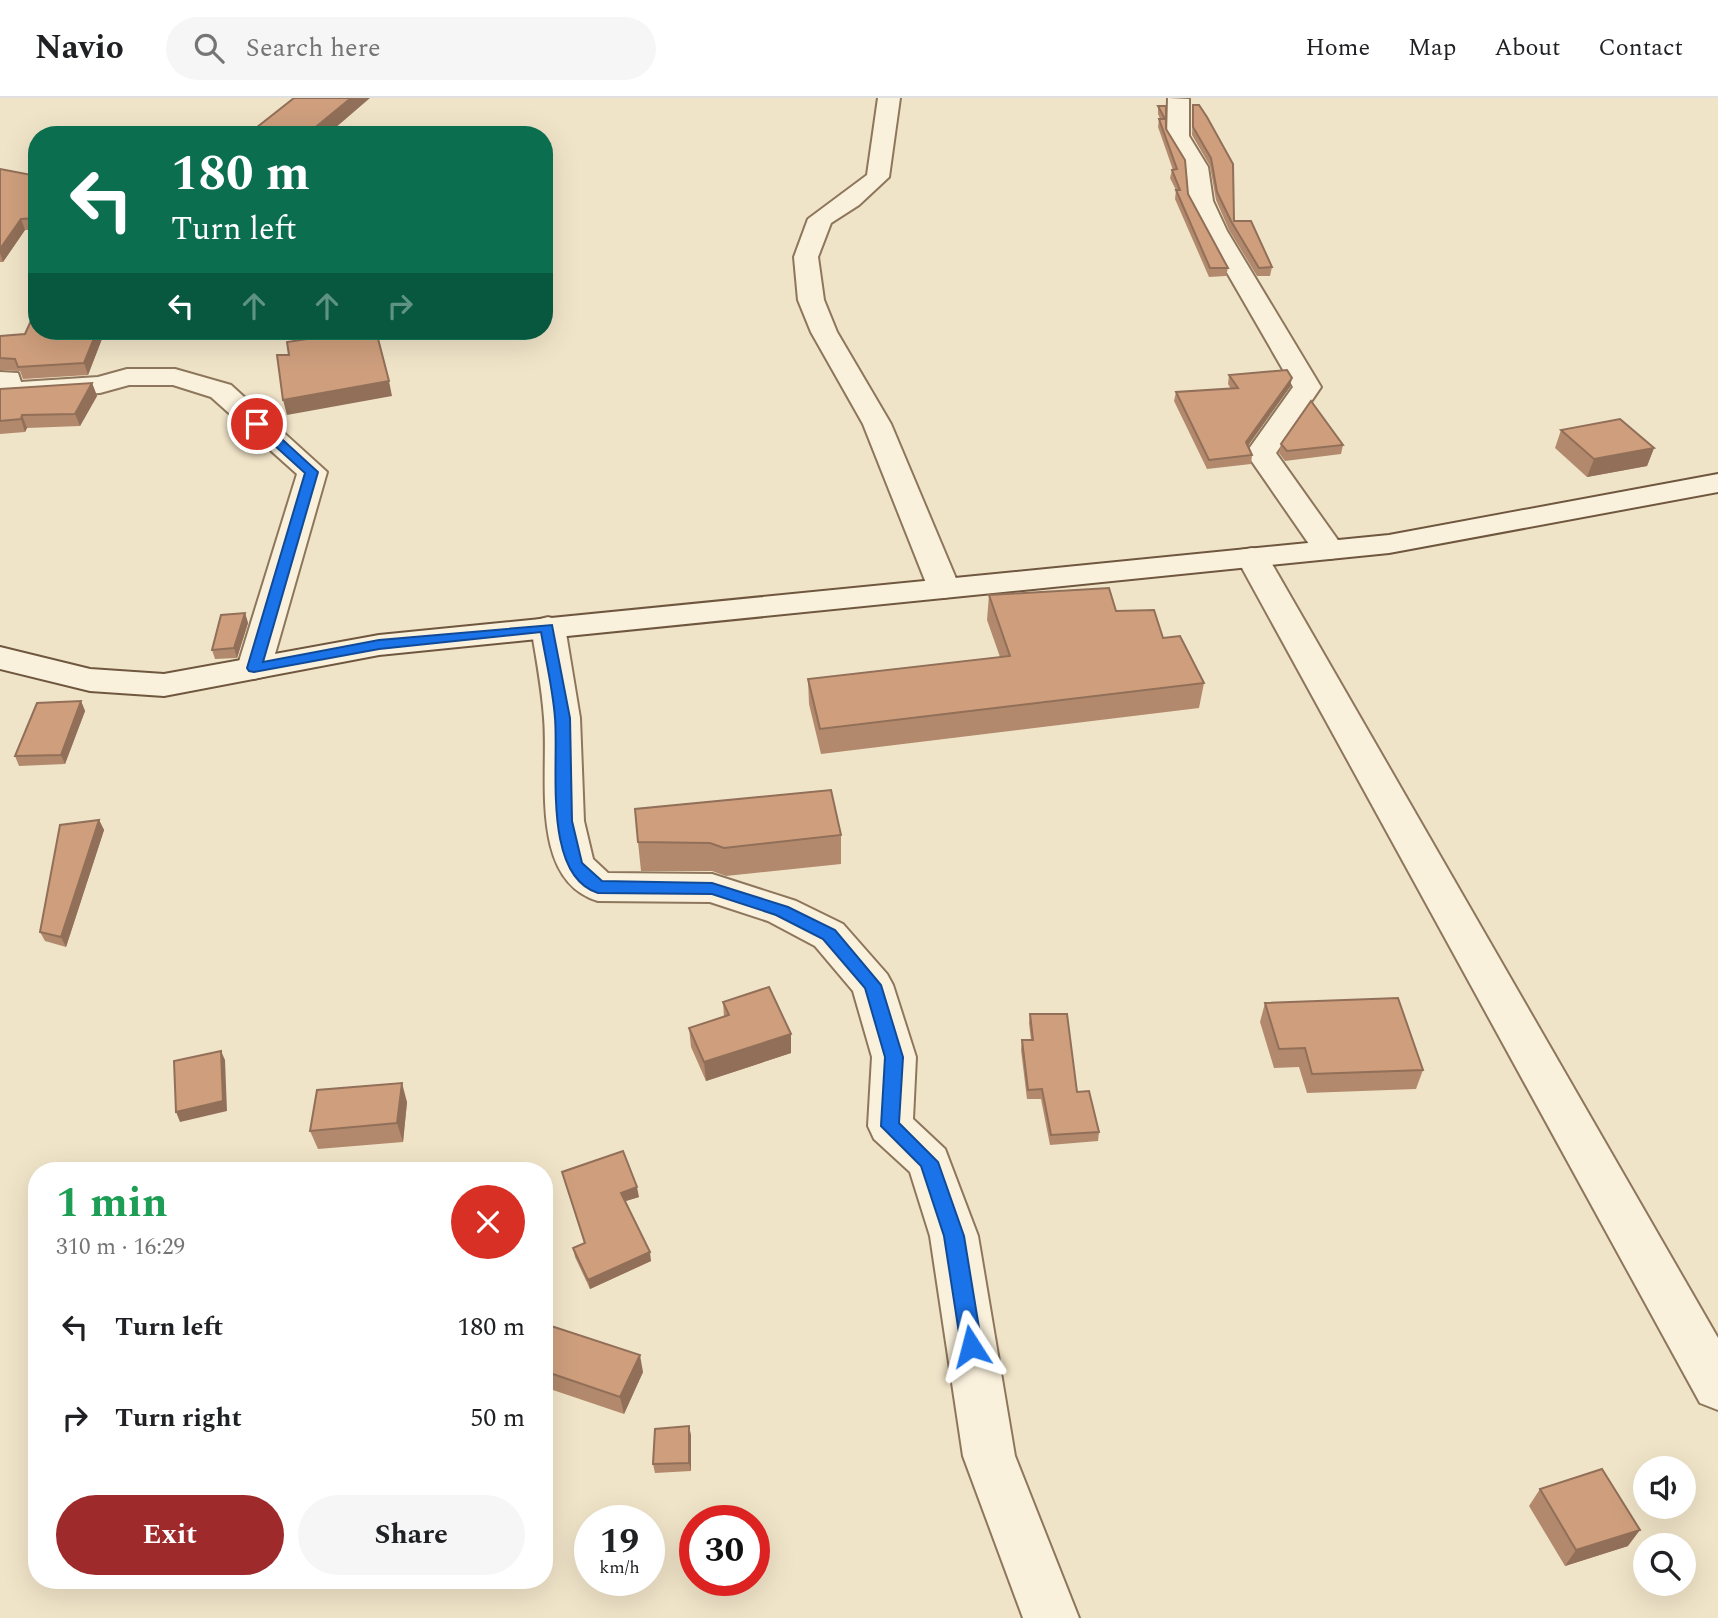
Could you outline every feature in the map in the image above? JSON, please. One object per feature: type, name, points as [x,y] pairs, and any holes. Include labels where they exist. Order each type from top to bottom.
[{"type":"street","points":[[889,98],[878,177],[851,200],[820,219],[806,257],[809,290],[824,332],[877,424],[944,588]]},
{"type":"street","points":[[1178,99],[1178,136],[1197,167],[1201,201],[1215,231],[1307,387],[1261,453],[1329,550]]},
{"type":"street","points":[[0,380],[8,379],[4,392],[100,385],[127,377],[174,377],[221,391],[312,472],[254,668]]},
{"type":"street","points":[[0,658],[90,680],[164,685],[379,645],[1389,544],[1718,483]]},
{"type":"street","points":[[1252,558],[1718,1386]]},
{"type":"street","points":[[548,628],[562,718],[565,821],[575,865],[598,887],[712,888],[782,911],[829,935],[872,985],[894,1057],[890,1126],[929,1162],[954,1236],[989,1456],[1051,1618]]},
{"type":"building","points":[[294,98],[351,98],[317,126],[258,126]]},
{"type":"building","points":[[1193,105],[1199,105],[1233,164],[1234,221],[1251,221],[1272,267],[1259,268],[1231,221],[1217,192],[1211,158],[1193,127]]},
{"type":"building","points":[[1158,106],[1166,106],[1166,129],[1185,160],[1188,194],[1228,268],[1210,268],[1176,190],[1180,190],[1172,170],[1177,169],[1159,119],[1165,119]]},
{"type":"building","points":[[0,169],[28,174],[28,219],[21,219],[0,249]]},
{"type":"building","points":[[28,327],[28,340],[93,340],[84,363],[18,367],[15,359],[0,358],[0,336],[25,334]]},
{"type":"building","points":[[378,340],[389,381],[283,400],[277,355],[289,355],[287,342]]},
{"type":"building","points":[[1287,370],[1292,378],[1246,442],[1252,455],[1209,460],[1176,392],[1238,388],[1229,375]]},
{"type":"building","points":[[92,383],[75,414],[22,415],[21,419],[0,421],[0,389]]},
{"type":"building","points":[[1311,401],[1343,445],[1287,451],[1281,444]]},
{"type":"building","points":[[1620,419],[1654,448],[1594,459],[1561,430]]},
{"type":"building","points":[[1109,588],[1116,611],[1154,610],[1163,638],[1180,636],[1204,683],[820,729],[808,679],[1010,656],[989,595]]},
{"type":"building","points":[[245,613],[234,648],[212,650],[221,615]]},
{"type":"building","points":[[81,701],[61,755],[15,756],[37,703]]},
{"type":"building","points":[[831,790],[841,835],[724,848],[710,843],[638,842],[635,809]]},
{"type":"building","points":[[99,820],[61,937],[40,932],[60,825]]},
{"type":"building","points":[[769,987],[791,1034],[704,1062],[689,1028],[729,1015],[723,1002]]},
{"type":"building","points":[[1398,998],[1423,1070],[1312,1074],[1305,1048],[1279,1049],[1265,1003]]},
{"type":"building","points":[[1030,1014],[1067,1014],[1077,1092],[1089,1091],[1099,1132],[1051,1135],[1042,1089],[1028,1090],[1022,1040],[1033,1040]]},
{"type":"building","points":[[221,1051],[223,1101],[176,1112],[174,1061]]},
{"type":"building","points":[[402,1083],[397,1123],[310,1131],[317,1090]]},
{"type":"building","points":[[623,1151],[637,1187],[621,1193],[650,1252],[588,1280],[573,1248],[585,1243],[562,1172]]},
{"type":"building","points":[[553,1327],[640,1355],[620,1397],[553,1374]]},
{"type":"building","points":[[689,1426],[689,1463],[653,1464],[655,1429]]},
{"type":"building","points":[[1602,1469],[1640,1530],[1576,1550],[1540,1489]]},
{"type":"route","points":[[257,424],[312,472],[254,668],[379,645],[548,628],[562,718],[565,821],[575,865],[598,887],[712,888],[782,911],[829,935],[872,985],[894,1057],[890,1126],[929,1162],[954,1236],[971,1346]]}]
